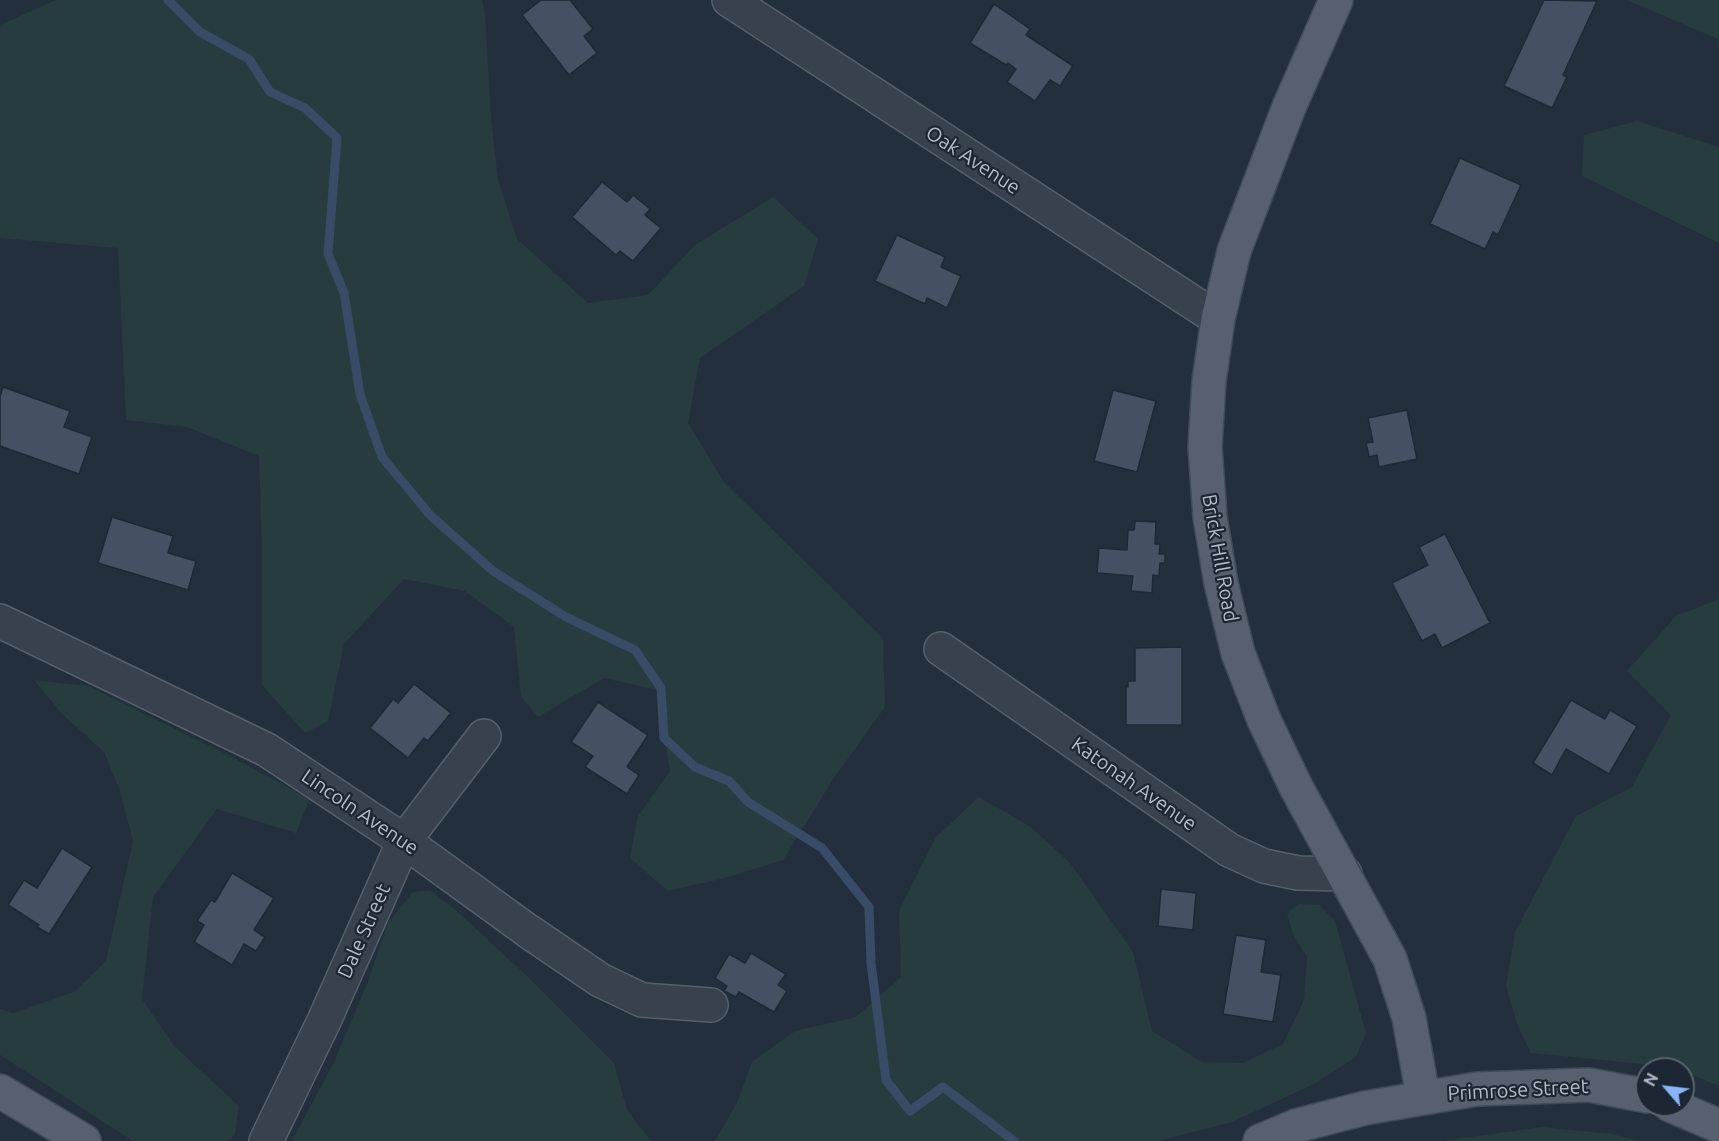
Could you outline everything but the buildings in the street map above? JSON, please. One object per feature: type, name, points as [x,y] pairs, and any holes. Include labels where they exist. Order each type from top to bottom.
[{"type":"main road","name":"Brick Hill Road","points":[[1336,0],[1289,107],[1234,251],[1218,318],[1209,381],[1205,447],[1210,517],[1221,583],[1238,653],[1264,720],[1296,787],[1390,959],[1409,1018],[1423,1096]]},
{"type":"main road","name":"Primrose Street","points":[[1260,1141],[1296,1126],[1365,1108],[1423,1096],[1477,1089],[1589,1084],[1635,1094]]},
{"type":"main road","points":[[0,1091],[84,1141]]},
{"type":"main road","points":[[1695,1116],[1719,1126]]},
{"type":"street","name":"Oak Avenue","points":[[729,0],[1218,318]]},
{"type":"street","name":"Lincoln Avenue","points":[[0,621],[267,750],[404,840],[528,931],[600,980],[642,1000],[711,1005]]},
{"type":"street","name":"Katonah Avenue","points":[[941,649],[1229,850],[1264,866],[1298,873],[1345,874]]},
{"type":"street","name":"Dale Street","points":[[266,1141],[324,1021],[404,840],[484,736]]},
{"type":"green space","points":[[56,0],[482,0],[498,180],[517,239],[588,303],[648,295],[695,245],[773,197],[818,239],[804,286],[700,358],[688,423],[724,482],[883,638],[885,707],[834,778],[783,860],[725,878],[668,891],[630,858],[638,816],[670,771],[657,690],[604,678],[538,717],[521,697],[514,627],[465,591],[404,579],[344,644],[328,721],[305,733],[262,685],[259,456],[187,427],[126,420],[118,248],[0,238],[0,25]]},
{"type":"green space","points":[[1627,0],[1719,0],[1719,51],[1718,39]]},
{"type":"green space","points":[[1637,121],[1719,147],[1719,243],[1582,176],[1584,135]]},
{"type":"green space","points":[[1719,599],[1719,1086],[1695,1076],[1695,1057],[1635,1057],[1635,1063],[1531,1053],[1517,1024],[1506,986],[1515,932],[1576,816],[1632,787],[1671,715],[1627,671],[1676,616]]},
{"type":"green space","points":[[34,680],[88,686],[228,755],[309,799],[296,833],[217,809],[153,897],[142,999],[174,1046],[239,1106],[235,1134],[229,1141],[133,1141],[0,1055],[0,1009],[13,1013],[74,992],[106,961],[133,841],[120,791],[104,752],[62,714]]},
{"type":"green space","points":[[979,797],[1031,827],[1070,863],[1133,952],[1152,1031],[1202,1062],[1243,1063],[1283,1044],[1304,1000],[1307,957],[1293,934],[1287,914],[1298,904],[1319,905],[1335,921],[1366,1033],[1356,1057],[1314,1084],[1232,1122],[1159,1141],[715,1141],[737,1103],[752,1062],[795,1031],[856,1017],[901,977],[899,911],[936,837]]},
{"type":"green space","points":[[430,890],[458,912],[529,978],[614,1063],[627,1110],[651,1141],[292,1141],[333,1064],[367,984],[388,923],[413,892]]},
{"type":"green space","points":[[1542,1127],[1612,1134],[1641,1141],[1443,1141]]},
{"type":"waterway","points":[[168,0],[200,32],[249,59],[270,92],[305,108],[337,138],[328,254],[344,293],[360,394],[382,457],[430,515],[493,571],[566,617],[635,650],[661,688],[664,738],[695,767],[729,781],[748,802],[822,848],[869,907],[871,963],[886,1080],[910,1111],[943,1087],[1014,1141]]}]
